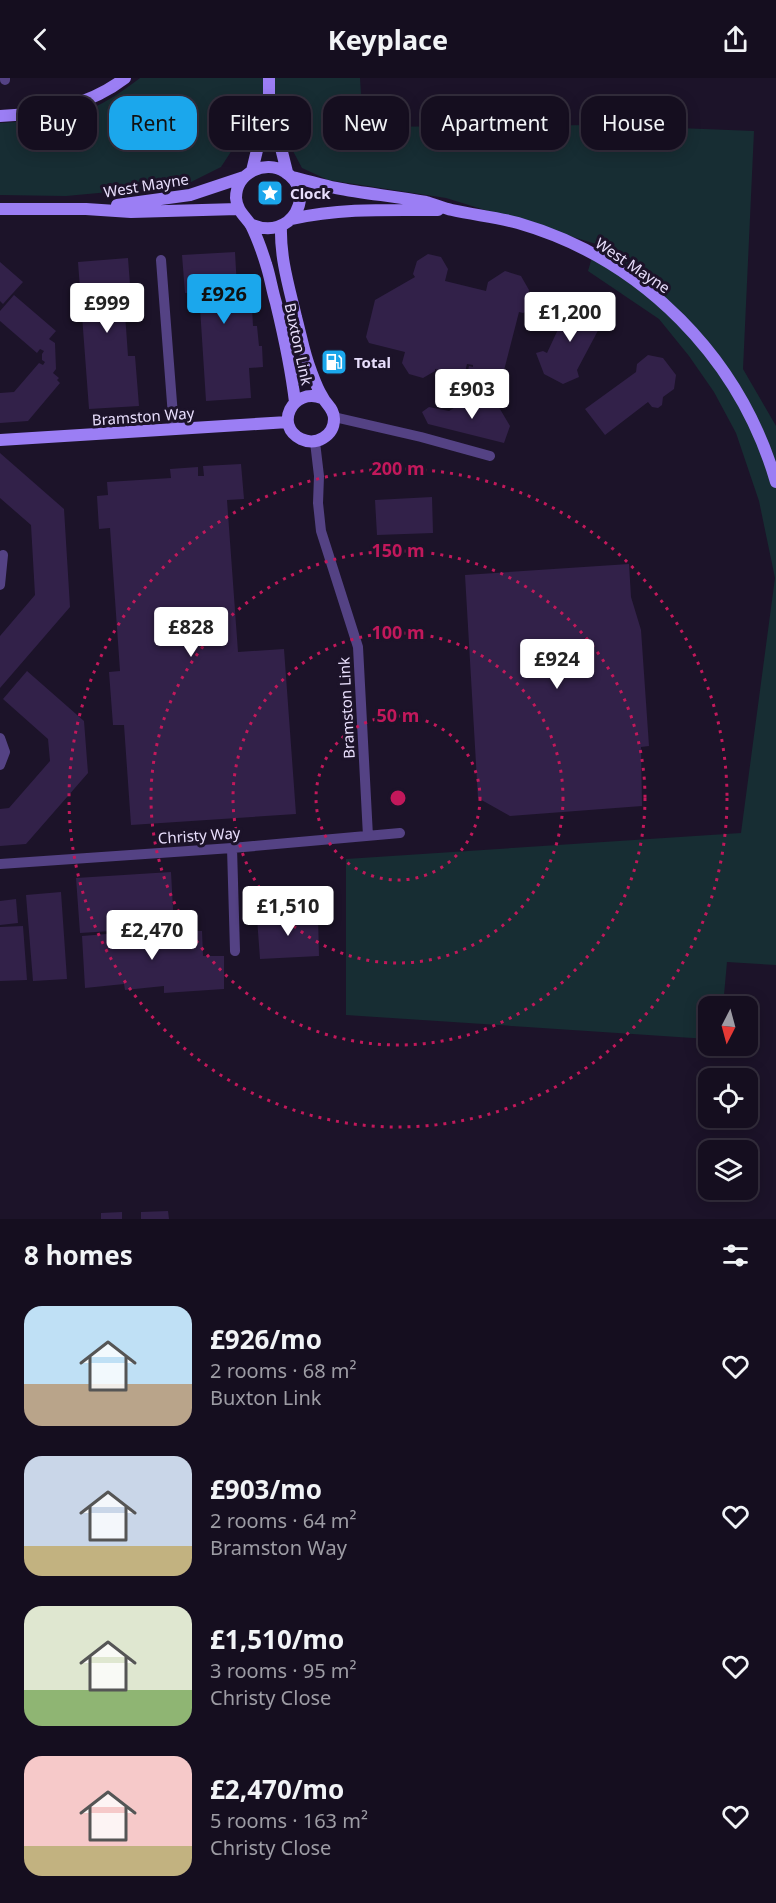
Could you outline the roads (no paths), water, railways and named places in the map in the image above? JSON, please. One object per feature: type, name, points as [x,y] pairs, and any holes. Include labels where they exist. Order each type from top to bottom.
[{"type":"main road","points":[[0,116],[66,107],[105,91],[125,78]]},
{"type":"main road","points":[[269,78],[269,96]]},
{"type":"main road","points":[[255,150],[248,174],[237,192],[238,209],[250,224],[260,229],[271,230],[281,227],[292,219],[300,202],[297,184],[289,174],[283,150]]},
{"type":"main road","points":[[248,174],[270,166],[289,174]]},
{"type":"main road","name":"West Mayne","points":[[86,209],[190,195],[248,174]]},
{"type":"main road","name":"West Mayne","points":[[289,174],[336,188],[428,202],[451,210],[507,221],[548,233],[594,254],[642,285],[670,308],[697,336],[731,382],[759,436],[776,482]]},
{"type":"main road","name":"West Mayne","points":[[0,209],[86,209],[131,212],[238,209]]},
{"type":"main road","name":"West Mayne","points":[[292,219],[363,209],[451,210]]},
{"type":"main road","name":"Buxton Link","points":[[250,224],[266,265],[290,364],[296,402]]},
{"type":"main road","name":"Buxton Link","points":[[281,227],[282,255],[303,347],[322,398]]},
{"type":"main road","points":[[309,396],[322,398],[330,405],[334,417],[327,436],[315,442],[298,438],[293,433],[288,422],[289,412],[296,402],[309,396]]},
{"type":"main road","name":"Bramston Way","points":[[0,440],[288,422]]},
{"type":"street","points":[[161,260],[174,429]]},
{"type":"street","points":[[334,417],[490,456]]},
{"type":"street","name":"Bramston Link","points":[[315,442],[321,531],[358,647],[368,836]]},
{"type":"street","points":[[0,543],[2,559],[0,585]]},
{"type":"street","points":[[0,738],[5,752],[0,765]]},
{"type":"street","name":"Christy Way","points":[[0,864],[232,848],[400,833]]},
{"type":"street","points":[[232,848],[235,951]]},
{"type":"place","name":"Clock","points":[[270,193]]},
{"type":"place","name":"Total","points":[[334,362]]}]
